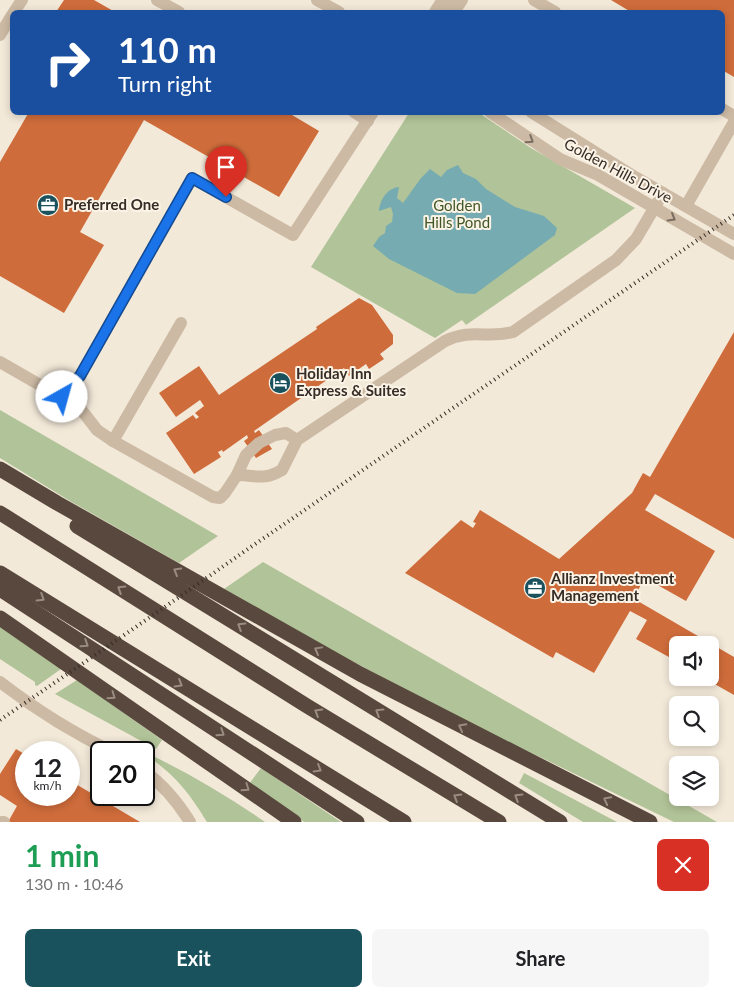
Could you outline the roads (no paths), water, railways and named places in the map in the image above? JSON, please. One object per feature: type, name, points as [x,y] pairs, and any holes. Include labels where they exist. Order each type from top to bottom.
[{"type":"highway","points":[[0,469],[360,674],[650,822]]},
{"type":"highway","points":[[0,473],[53,510],[142,566],[560,822]]},
{"type":"highway","points":[[0,512],[307,706],[499,822]]},
{"type":"highway","points":[[0,573],[404,822]]},
{"type":"highway","points":[[0,589],[357,822]]},
{"type":"highway","points":[[0,618],[294,822]]},
{"type":"street","points":[[157,0],[175,10]]},
{"type":"street","points":[[317,0],[335,10]]},
{"type":"street","points":[[438,6],[458,6],[462,0]]},
{"type":"street","points":[[534,0],[552,10]]},
{"type":"street","points":[[0,35],[10,19]]},
{"type":"street","name":"Golden Hills Drive","points":[[495,115],[560,158],[598,175],[734,254]]},
{"type":"street","name":"Golden Hills Drive","points":[[536,115],[734,234]]},
{"type":"street","points":[[62,397],[70,385],[80,376],[192,178],[293,235],[371,116]]},
{"type":"street","points":[[686,206],[734,122]]},
{"type":"street","points":[[237,475],[251,475],[264,478],[282,470],[297,440],[445,341],[457,335],[474,333],[502,335],[513,332],[616,260],[636,239],[663,193]]},
{"type":"street","points":[[113,441],[181,323]]},
{"type":"street","points":[[0,362],[80,408],[97,430],[113,441],[213,497],[220,498],[226,493],[246,455],[260,443],[275,435],[286,433],[297,440]]},
{"type":"street","points":[[0,682],[53,720],[90,742]]},
{"type":"street","points":[[155,779],[182,808],[190,822]]},
{"type":"water","name":"Golden Hills Pond","points":[[458,165],[463,173],[476,179],[486,189],[515,207],[544,216],[557,228],[555,235],[475,294],[457,293],[389,259],[373,246],[379,237],[385,233],[386,226],[392,222],[393,214],[391,207],[379,211],[381,203],[388,192],[399,187],[397,198],[403,203],[430,169],[441,177],[447,170]]},
{"type":"railway","points":[[0,720],[734,215]]},
{"type":"place","name":"Preferred One","points":[[48,205]]},
{"type":"place","name":"Holiday Inn Express & Suites","points":[[280,383]]},
{"type":"place","name":"Allianz Investment Management","points":[[535,588]]}]
